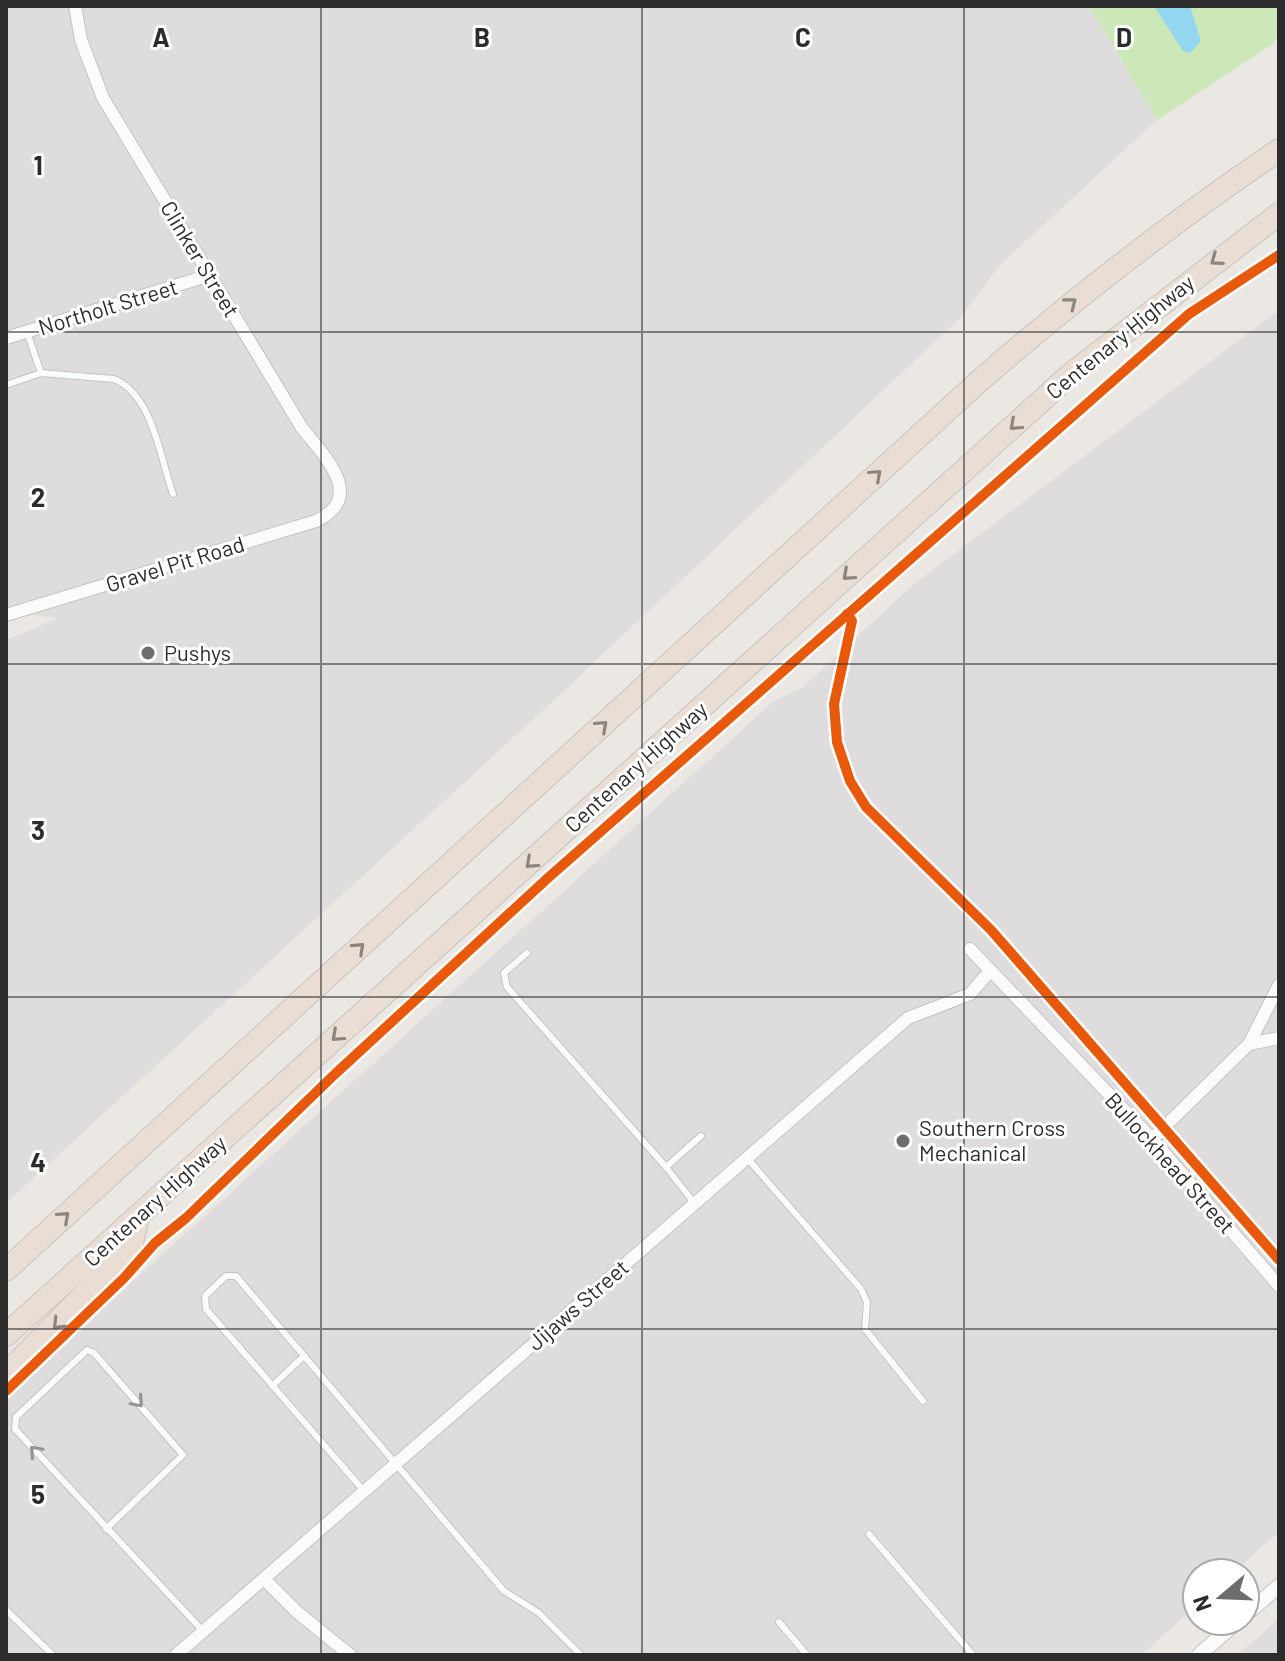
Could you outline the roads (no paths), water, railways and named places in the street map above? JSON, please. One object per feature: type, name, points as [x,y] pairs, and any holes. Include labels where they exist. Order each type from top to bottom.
[{"type":"highway","points":[[6,1270],[1045,323],[1163,231],[1278,149]]},
{"type":"highway","name":"Centenary Highway","points":[[6,1335],[1071,374],[1279,214]]},
{"type":"highway","points":[[6,1374],[131,1247],[138,1217]]},
{"type":"street","name":"Clinker Street","points":[[75,6],[81,40],[103,98],[302,428],[335,471],[340,489],[338,503]]},
{"type":"street","name":"Northolt Street","points":[[6,338],[210,275]]},
{"type":"street","name":"Gravel Pit Road","points":[[6,615],[299,527],[327,516],[338,503]]},
{"type":"street","points":[[970,949],[989,972]]},
{"type":"street","name":"Bullockhead Street","points":[[989,972],[1152,1139],[1279,1286]]},
{"type":"street","name":"Jijaws Street","points":[[176,1655],[908,1018],[970,994],[989,972]]},
{"type":"street","points":[[1152,1139],[1249,1044],[1279,985]]},
{"type":"street","points":[[1249,1044],[1279,1038]]},
{"type":"street","points":[[264,1579],[297,1612],[350,1655]]},
{"type":"street","points":[[1261,1601],[1279,1586]]},
{"type":"street","points":[[1199,1655],[1220,1637]]},
{"type":"lane","points":[[27,332],[41,373]]},
{"type":"lane","points":[[6,385],[41,373],[114,379],[134,391],[141,401],[173,494]]},
{"type":"lane","points":[[527,953],[504,973],[507,987],[695,1204]]},
{"type":"lane","points":[[666,1167],[701,1136]]},
{"type":"lane","points":[[747,1158],[861,1289],[867,1302],[865,1329],[923,1401]]},
{"type":"lane","points":[[364,1492],[206,1309],[205,1296],[226,1276],[236,1276],[504,1591],[539,1613],[581,1655]]},
{"type":"lane","points":[[106,1529],[183,1455],[94,1353],[87,1350],[16,1417],[13,1425],[106,1529],[203,1631]]},
{"type":"lane","points":[[272,1386],[304,1356]]},
{"type":"lane","points":[[869,1534],[973,1655]]},
{"type":"lane","points":[[6,1610],[53,1655]]},
{"type":"lane","points":[[779,1622],[807,1655]]},
{"type":"water","points":[[1154,6],[1190,6],[1201,41],[1190,53],[1183,51]]},
{"type":"place","name":"Pushys","points":[[148,653]]},
{"type":"place","name":"Southern Cross Mechanical","points":[[903,1141]]}]
